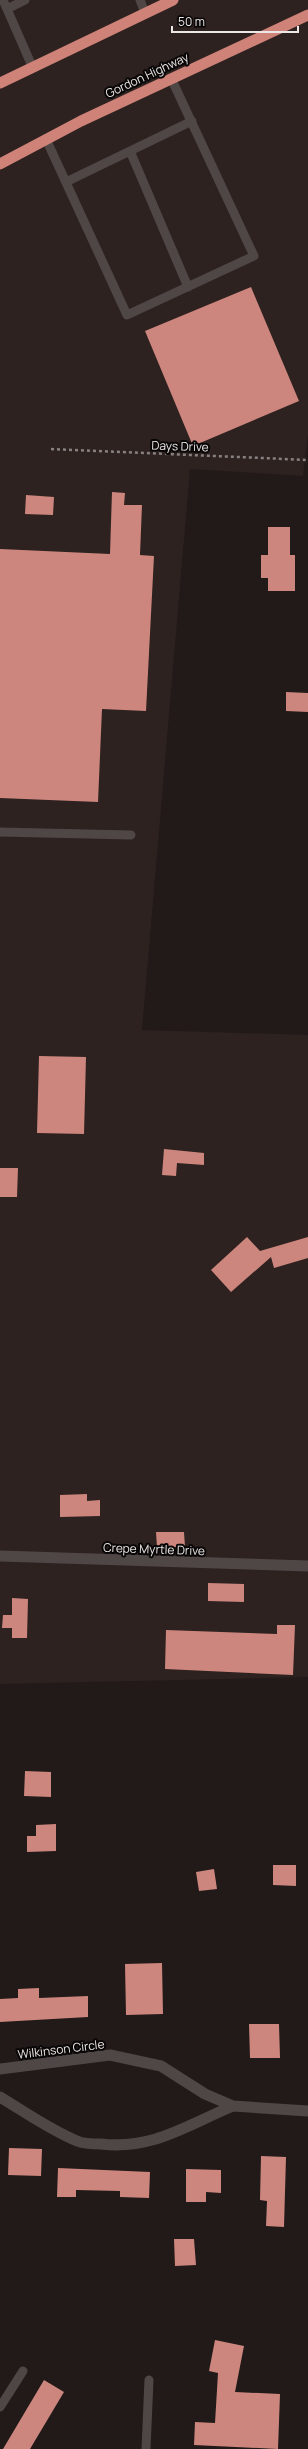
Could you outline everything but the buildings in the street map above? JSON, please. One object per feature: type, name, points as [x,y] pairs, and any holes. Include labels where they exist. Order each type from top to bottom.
[{"type":"highway","points":[[0,83],[32,66],[173,0]]},
{"type":"highway","name":"Gordon Highway","points":[[0,164],[46,139],[172,78],[308,15]]},
{"type":"street","name":"Crepe Myrtle Drive","points":[[0,1556],[308,1566]]},
{"type":"street","name":"Wilkinson Circle","points":[[0,2069],[110,2055],[126,2057],[161,2066],[205,2094],[233,2106],[308,2111]]},
{"type":"street","name":"Wilkinson Circle","points":[[0,2097],[75,2140],[116,2146],[140,2144],[155,2140],[180,2131],[233,2106]]},
{"type":"lane","points":[[25,0],[5,4],[32,66]]},
{"type":"lane","points":[[140,0],[145,13]]},
{"type":"lane","points":[[46,139],[127,315],[254,256],[172,78]]},
{"type":"lane","points":[[66,182],[192,121]]},
{"type":"lane","points":[[130,151],[188,287]]},
{"type":"lane","points":[[0,832],[131,835]]},
{"type":"lane","points":[[0,2407],[23,2371]]},
{"type":"lane","points":[[146,2449],[149,2380]]},
{"type":"path","name":"Days Drive","points":[[50,449],[308,460]]},
{"type":"shaded area","points":[[0,0],[308,0],[308,435],[303,476],[190,469],[142,1030],[308,1035],[308,1677],[0,1684]]}]
